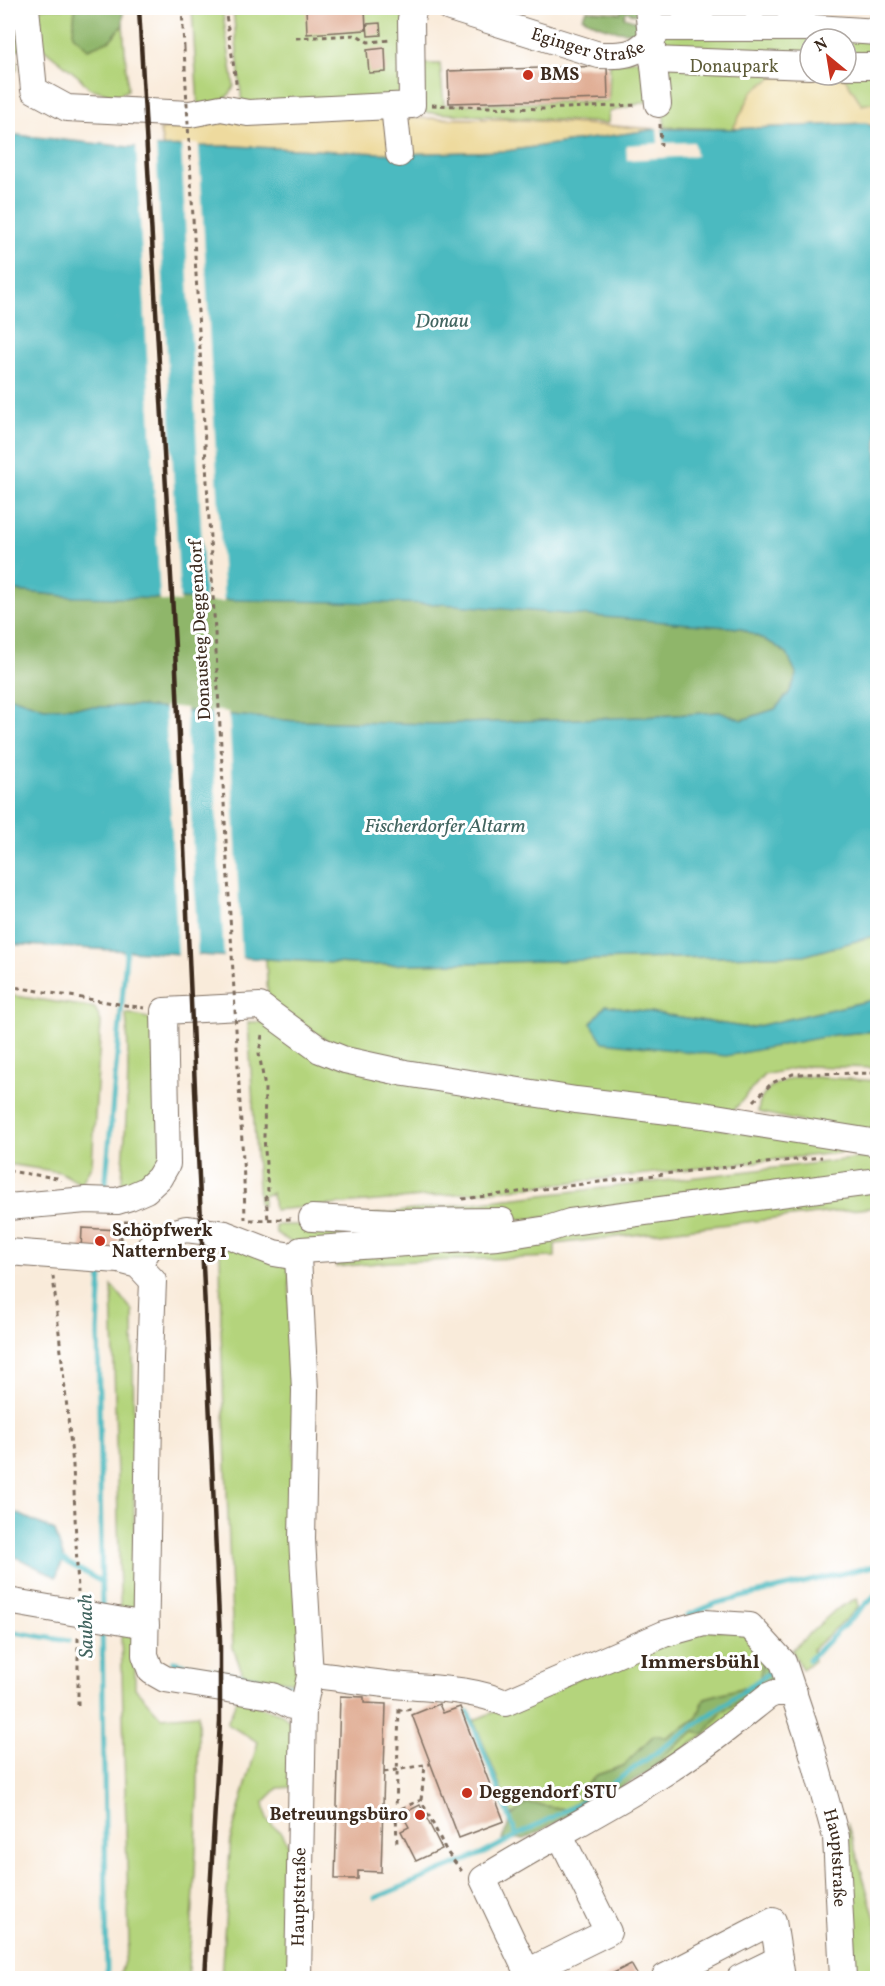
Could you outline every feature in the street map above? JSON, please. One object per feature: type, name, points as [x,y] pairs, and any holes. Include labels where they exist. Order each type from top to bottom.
[{"type":"street","points":[[26,8],[34,90],[67,108],[190,114],[222,108],[248,113],[403,105]]},
{"type":"street","points":[[399,154],[411,19],[414,8]]},
{"type":"street","name":"Eginger Straße","points":[[450,8],[599,55],[616,56],[653,49]]},
{"type":"street","name":"Eginger Straße","points":[[648,8],[653,49]]},
{"type":"street","name":"Eginger Straße","points":[[653,49],[661,28],[816,28],[878,32]]},
{"type":"street","points":[[649,104],[653,49],[798,65]]},
{"type":"street","points":[[858,66],[878,66]]},
{"type":"street","points":[[8,1207],[82,1200],[119,1211],[159,1178],[167,1164],[164,1011],[260,1006],[320,1050],[345,1060],[405,1073],[576,1100],[741,1121],[878,1143]]},
{"type":"street","points":[[8,1252],[78,1257],[126,1255],[168,1234],[186,1229],[225,1234],[274,1253],[298,1257],[301,1250],[498,1238],[548,1229],[570,1222],[878,1181]]},
{"type":"street","points":[[312,1218],[393,1222],[523,1222],[524,1227],[520,1234]]},
{"type":"street","points":[[126,1255],[153,1281],[145,1654],[151,1671],[165,1679],[272,1696],[292,1706],[303,1708]]},
{"type":"street","name":"Hauptstraße","points":[[298,1257],[305,1390],[302,1539],[310,1676],[303,1708],[298,1978]]},
{"type":"street","points":[[8,1601],[146,1626]]},
{"type":"street","name":"Hauptstraße","points":[[310,1676],[486,1694],[505,1702],[664,1634],[704,1623],[750,1626],[783,1662],[809,1740],[836,1837],[843,1978]]},
{"type":"street","points":[[561,1835],[608,1932],[526,1972],[483,1879],[561,1835],[695,1753],[768,1696],[775,1693],[794,1693]]},
{"type":"street","points":[[666,1978],[773,1921],[781,1969],[740,1978]]},
{"type":"path","name":"Donausteg Deggendorf","points":[[182,8],[245,1220],[268,1220]]},
{"type":"path","points":[[225,8],[237,91],[235,110]]},
{"type":"path","points":[[296,38],[357,35],[368,42],[411,39]]},
{"type":"path","points":[[403,105],[543,109],[649,104]]},
{"type":"path","points":[[8,986],[164,1011]]},
{"type":"path","points":[[272,1015],[263,1028],[260,1053],[265,1088],[264,1137],[268,1220],[312,1218]]},
{"type":"path","points":[[741,1121],[756,1097],[772,1083],[793,1074],[878,1073]]},
{"type":"path","points":[[452,1200],[823,1157]]},
{"type":"path","points":[[8,1171],[57,1178],[76,1190],[82,1200]]},
{"type":"path","points":[[119,1211],[126,1255]]},
{"type":"path","points":[[39,1254],[52,1273],[73,1465],[79,1613],[78,1705]]},
{"type":"path","points":[[397,1847],[396,1771],[399,1709]]},
{"type":"path","points":[[384,1772],[430,1764]]},
{"type":"path","points":[[425,1766],[421,1800],[452,1861],[462,1873]]},
{"type":"path","points":[[396,1811],[421,1800]]},
{"type":"green space","points":[[8,8],[19,8],[21,49],[15,50],[17,69],[8,78],[8,56],[14,50],[8,50]]},
{"type":"green space","points":[[29,8],[75,8],[73,35],[110,40],[123,25],[128,90],[116,96],[89,88],[79,77],[33,40]]},
{"type":"green space","points":[[75,8],[123,8],[123,25],[110,40],[88,49],[73,35]]},
{"type":"green space","points":[[192,8],[222,8],[234,86],[224,98],[198,106]]},
{"type":"green space","points":[[233,8],[406,8],[402,64],[440,64],[444,105],[609,101],[610,64],[642,59],[649,101],[609,112],[608,123],[399,111],[242,106]]},
{"type":"green space","points":[[622,8],[638,8],[638,16],[626,11],[624,17],[637,21],[637,32],[608,29],[582,17],[587,10],[621,13]]},
{"type":"green space","name":"Donaupark","points":[[652,8],[815,8],[817,27],[798,27],[798,87],[858,87],[858,38],[877,39],[877,129],[866,123],[733,129],[665,127]]},
{"type":"green space","points":[[8,590],[74,597],[442,603],[740,628],[773,644],[787,654],[797,675],[789,693],[775,709],[742,720],[721,712],[434,724],[295,721],[138,706],[44,708],[8,696]]},
{"type":"green space","points":[[877,935],[877,999],[749,1028],[606,1005],[591,1023],[834,1035],[877,1031],[877,1068],[805,1066],[764,1075],[733,1111],[362,1063],[268,1002],[266,959],[370,965],[807,955]]},
{"type":"green space","points":[[8,995],[95,1008],[101,1022],[92,1164],[81,1184],[60,1172],[8,1164]]},
{"type":"green space","points":[[126,1013],[152,1019],[163,1156],[148,1181],[121,1194],[128,1081]]},
{"type":"green space","points":[[248,1022],[262,1022],[331,1063],[854,1151],[502,1190],[274,1210],[272,1193],[263,1196],[263,1206],[259,1205]]},
{"type":"green space","points":[[799,1076],[877,1081],[877,1139],[758,1112],[759,1104],[766,1091],[777,1083]]},
{"type":"green space","points":[[877,1156],[877,1177],[531,1219],[363,1218],[363,1216]]},
{"type":"green space","points":[[877,1185],[877,1207],[555,1244],[555,1257],[390,1262],[336,1267],[342,1254]]},
{"type":"green space","points":[[275,1225],[512,1227],[297,1246],[276,1233]]},
{"type":"green space","points":[[220,1239],[289,1267],[301,1683],[243,1674],[233,1648],[221,1333]]},
{"type":"green space","points":[[112,1286],[133,1311],[135,1688],[161,1717],[198,1714],[196,1846],[187,1978],[119,1978],[129,1944]]},
{"type":"green space","points":[[857,1598],[859,1607],[813,1649],[814,1661],[802,1669],[792,1650],[835,1610]]},
{"type":"green space","points":[[698,1629],[741,1631],[772,1654],[783,1674],[776,1689],[649,1772],[669,1751],[695,1731],[704,1734],[723,1711],[777,1684],[773,1664],[763,1662],[759,1683],[705,1698],[696,1719],[667,1737],[654,1735],[623,1766],[597,1775],[577,1795],[581,1800],[565,1809],[527,1803],[512,1816],[474,1720]]},
{"type":"green space","points":[[762,1662],[773,1664],[778,1684],[757,1692],[723,1711],[704,1734],[695,1731],[669,1751],[649,1772],[525,1839],[503,1839],[512,1816],[527,1803],[565,1809],[581,1800],[577,1795],[597,1775],[623,1766],[654,1735],[667,1737],[696,1719],[705,1698],[759,1683]]},
{"type":"green space","points":[[237,1699],[282,1714],[293,1723],[292,1787],[278,1788],[264,1802],[267,1820],[282,1833],[295,1858],[291,1978],[221,1978],[231,1837],[258,1742],[227,1724]]},
{"type":"green space","points":[[847,1822],[877,1925],[877,1978],[853,1978],[854,1920]]},
{"type":"sand","points":[[773,77],[798,77],[798,87],[851,87],[862,105],[877,102],[877,129],[866,123],[733,129],[752,92]]},
{"type":"sand","points":[[270,117],[509,119],[657,129],[507,151],[399,154],[233,146],[163,147],[160,130]]},
{"type":"water","points":[[866,123],[877,129],[877,935],[807,955],[370,965],[8,944],[8,696],[44,708],[138,706],[295,721],[434,724],[721,712],[742,720],[775,709],[789,693],[797,675],[787,654],[773,644],[740,628],[442,604],[74,597],[8,590],[8,134],[129,147],[233,146],[399,154],[507,151],[657,129],[733,129]]},
{"type":"water","points":[[877,999],[877,1031],[834,1035],[726,1056],[603,1042],[591,1023],[606,1005],[749,1028]]},
{"type":"water","points":[[8,1509],[55,1531],[64,1559],[56,1577],[8,1555]]},
{"type":"pier","points":[[657,126],[662,126],[664,143],[694,142],[696,156],[627,160],[626,145],[658,143]]},
{"type":"pier","points":[[136,144],[156,144],[180,602],[160,601]]},
{"type":"pier","points":[[181,144],[199,144],[224,602],[205,602]]},
{"type":"pier","points":[[165,706],[186,708],[198,958],[178,957]]},
{"type":"pier","points":[[211,710],[229,712],[242,960],[224,959]]},
{"type":"building","points":[[306,8],[365,8],[366,30],[307,34]]},
{"type":"building","points":[[380,23],[381,35],[368,36],[367,24]]},
{"type":"building","points":[[385,48],[386,72],[369,73],[367,50]]},
{"type":"building","points":[[607,66],[608,99],[449,103],[448,71]]},
{"type":"building","name":"Schöpfwerk Natternberg 1","points":[[82,1228],[119,1230],[118,1253],[81,1251]]},
{"type":"building","points":[[340,1696],[364,1697],[364,1703],[386,1704],[381,1872],[358,1871],[358,1879],[335,1879]]},
{"type":"building","name":"Deggendorf STU","points":[[439,1704],[443,1713],[460,1707],[504,1821],[459,1838],[412,1715]]},
{"type":"building","points":[[420,1805],[442,1849],[416,1861],[401,1831],[409,1827],[402,1814]]},
{"type":"building","points":[[631,1964],[639,1978],[604,1978]]},
{"type":"waterway","points":[[105,1190],[127,944]]},
{"type":"waterway","name":"Saubach","points":[[101,1273],[98,1331],[102,1611]]},
{"type":"waterway","points":[[59,1558],[102,1582]]},
{"type":"waterway","points":[[688,1615],[717,1603],[878,1565]]},
{"type":"waterway","points":[[809,1660],[878,1592]]},
{"type":"waterway","name":"Saubach","points":[[102,1623],[107,1978]]},
{"type":"waterway","points":[[8,1631],[68,1641]]},
{"type":"waterway","points":[[173,1662],[295,1687]]},
{"type":"waterway","points":[[375,1898],[484,1853],[599,1793],[773,1670]]},
{"type":"waterway","points":[[468,1712],[517,1836]]},
{"type":"railway","points":[[139,8],[175,648],[220,1640],[220,1722],[205,1978]]},
{"type":"place","name":"BMS","points":[[528,75]]},
{"type":"place","name":"Schöpfwerk Natternberg 1","points":[[100,1241]]},
{"type":"place","name":"Deggendorf STU","points":[[467,1793]]},
{"type":"place","name":"Betreuungsbüro","points":[[420,1815]]},
{"type":"district","name":"Immersbühl","points":[[700,1663]]},
{"type":"water label","name":"Donau","points":[[442,322]]},
{"type":"water label","name":"Fischerdorfer Altarm","points":[[445,827]]}]
